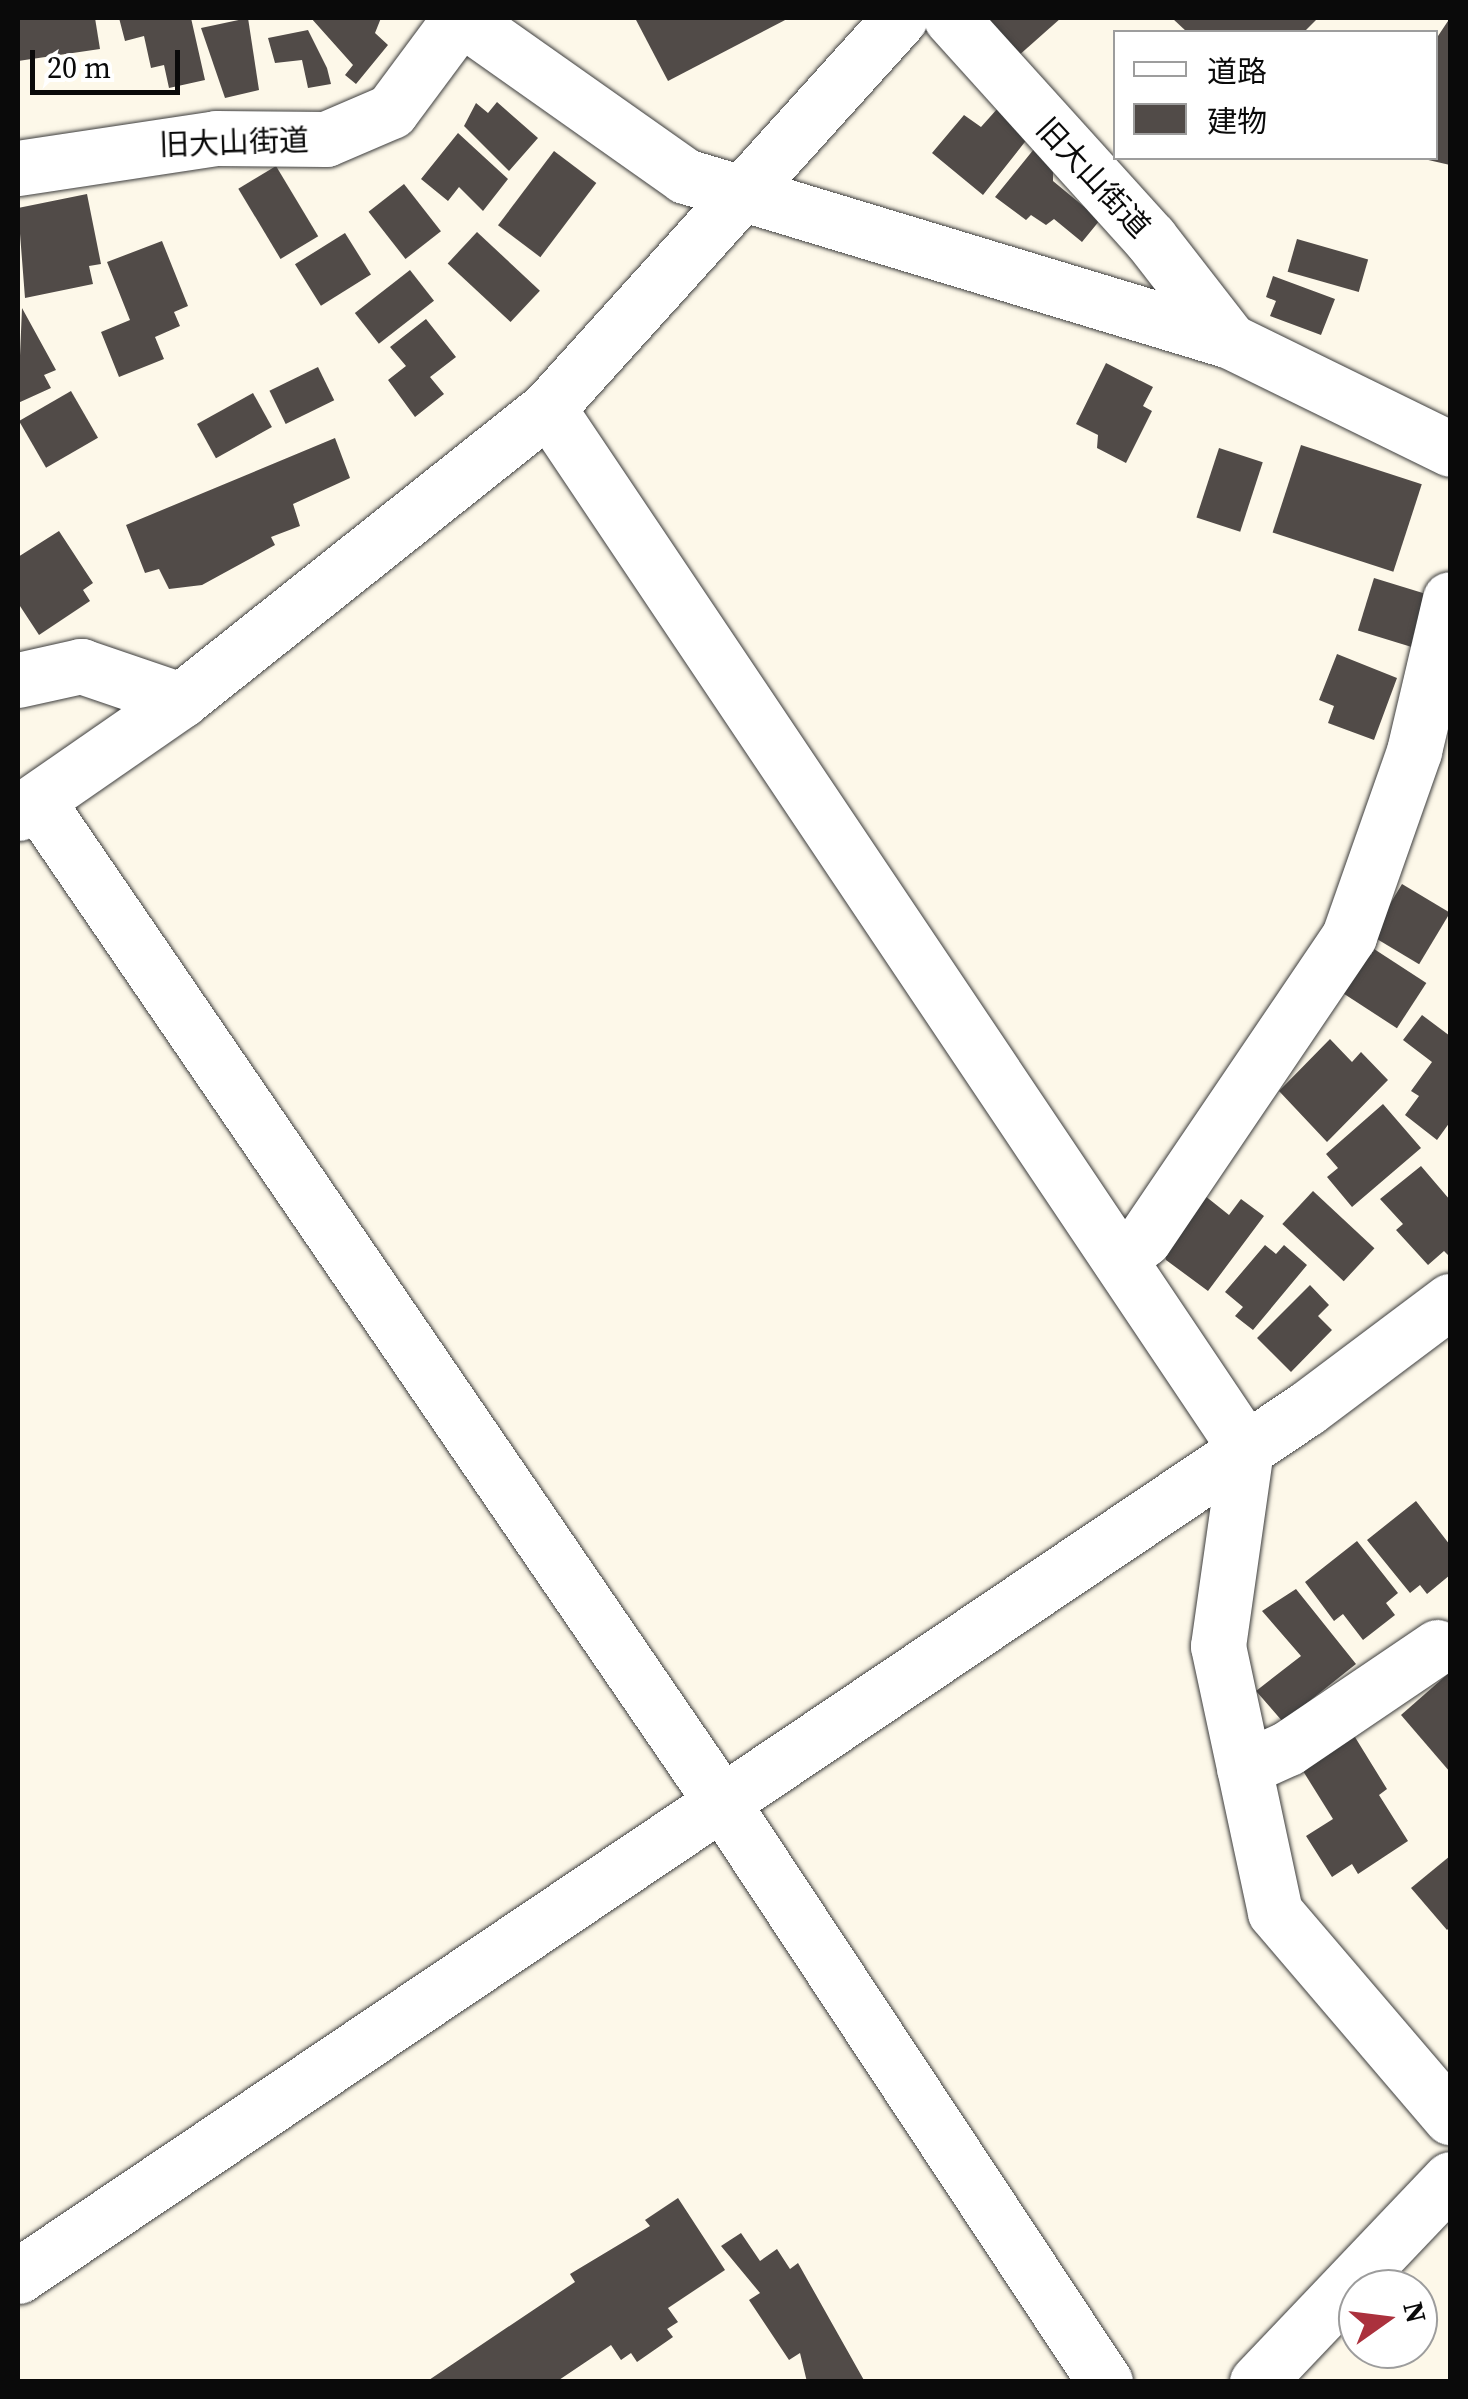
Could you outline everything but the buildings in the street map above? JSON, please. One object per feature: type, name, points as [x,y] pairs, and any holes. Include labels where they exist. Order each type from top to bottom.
[{"type":"street","name":"旧大山街道","points":[[18,168],[216,138],[326,139],[391,111],[460,18]]},
{"type":"street","points":[[460,18],[685,176],[1230,341],[1450,449]]},
{"type":"street","points":[[900,18],[548,408],[181,700],[27,807],[724,1804],[1106,2382]]},
{"type":"street","name":"旧大山街道","points":[[951,18],[1150,238],[1230,341]]},
{"type":"street","points":[[548,408],[1246,1449],[1218,1646],[1275,1912],[1450,2117]]},
{"type":"street","points":[[1118,1260],[1144,1239],[1349,936],[1409,768],[1450,599]]},
{"type":"street","points":[[18,680],[81,666],[181,700]]},
{"type":"street","points":[[18,2276],[1246,1449],[1450,1301]]},
{"type":"street","points":[[1244,1768],[1288,1748],[1437,1648]]},
{"type":"street","points":[[1257,2382],[1450,2178]]}]
